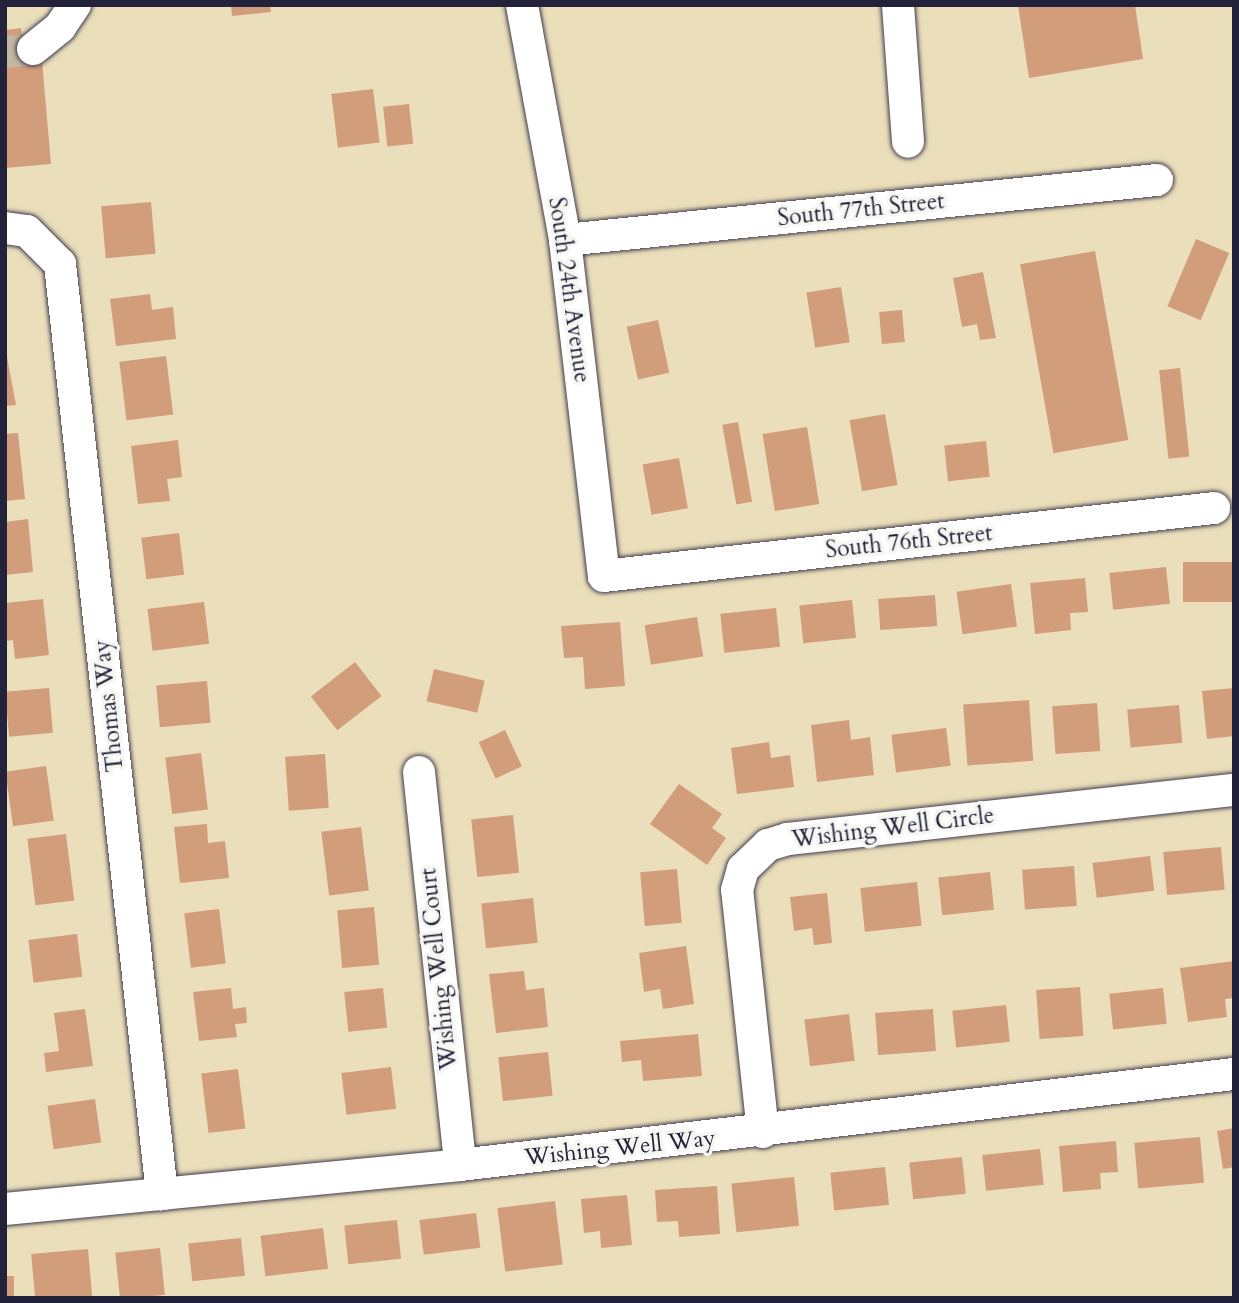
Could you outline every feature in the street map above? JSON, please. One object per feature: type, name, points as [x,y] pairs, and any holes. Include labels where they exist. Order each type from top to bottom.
[{"type":"street","points":[[33,49],[60,27],[75,5]]},
{"type":"street","name":"South 24th Avenue","points":[[522,5],[565,240],[604,576]]},
{"type":"street","points":[[898,5],[908,142]]},
{"type":"street","name":"South 77th Street","points":[[565,240],[1157,180]]},
{"type":"street","name":"Thomas Way","points":[[16,230],[60,264],[162,1194]]},
{"type":"street","name":"South 76th Street","points":[[604,576],[1214,508]]},
{"type":"street","name":"Wishing Well Court","points":[[419,772],[460,1165]]},
{"type":"street","name":"Wishing Well Circle","points":[[763,1132],[737,890],[743,869],[758,852],[788,839],[1234,790]]},
{"type":"street","name":"Wishing Well Way","points":[[5,1209],[460,1165],[763,1132],[1234,1074]]},
{"type":"building","points":[[231,5],[270,5],[271,12],[232,16]]},
{"type":"building","points":[[1018,5],[1135,5],[1143,59],[1029,78]]},
{"type":"building","points":[[21,28],[24,62],[42,61],[51,164],[5,168],[5,30]]},
{"type":"building","points":[[373,89],[380,143],[338,148],[331,94]]},
{"type":"building","points":[[409,104],[413,144],[387,146],[383,107]]},
{"type":"building","points":[[151,202],[156,254],[106,258],[101,206]]},
{"type":"building","points":[[1196,239],[1229,253],[1201,320],[1167,306]]},
{"type":"building","points":[[1095,251],[1128,440],[1053,453],[1020,264]]},
{"type":"building","points":[[983,272],[996,338],[980,340],[977,324],[962,327],[953,278]]},
{"type":"building","points":[[841,287],[850,342],[815,348],[806,292]]},
{"type":"building","points":[[150,294],[152,310],[173,307],[176,339],[116,346],[110,299]]},
{"type":"building","points":[[902,310],[905,342],[882,344],[879,312]]},
{"type":"building","points":[[658,320],[669,373],[638,379],[627,327]]},
{"type":"building","points":[[5,346],[16,405],[5,406]]},
{"type":"building","points":[[166,356],[173,415],[127,420],[119,362]]},
{"type":"building","points":[[1180,368],[1189,457],[1168,459],[1159,370]]},
{"type":"building","points":[[885,414],[898,485],[862,491],[850,420]]},
{"type":"building","points":[[738,422],[752,502],[736,505],[722,425]]},
{"type":"building","points":[[807,427],[819,504],[775,511],[763,434]]},
{"type":"building","points":[[18,433],[25,499],[5,501],[5,434]]},
{"type":"building","points":[[178,440],[182,477],[167,479],[170,501],[138,504],[131,446]]},
{"type":"building","points":[[986,441],[990,477],[948,481],[944,445]]},
{"type":"building","points":[[679,458],[688,508],[651,515],[643,464]]},
{"type":"building","points":[[28,519],[33,572],[5,575],[5,522]]},
{"type":"building","points":[[179,533],[184,575],[146,579],[141,538]]},
{"type":"building","points":[[1183,562],[1234,562],[1234,602],[1183,602]]},
{"type":"building","points":[[1166,567],[1170,604],[1113,610],[1109,573]]},
{"type":"building","points":[[1085,578],[1088,612],[1070,613],[1071,630],[1035,634],[1030,583]]},
{"type":"building","points":[[1011,584],[1017,627],[963,634],[957,592]]},
{"type":"building","points":[[935,595],[937,626],[880,630],[878,599]]},
{"type":"building","points":[[43,599],[49,655],[15,659],[13,640],[5,641],[5,603]]},
{"type":"building","points":[[852,600],[856,638],[803,643],[799,606]]},
{"type":"building","points":[[204,602],[209,644],[153,651],[147,609]]},
{"type":"building","points":[[776,608],[780,647],[724,653],[720,614]]},
{"type":"building","points":[[697,617],[703,657],[651,665],[645,625]]},
{"type":"building","points":[[620,622],[625,686],[585,689],[583,657],[564,658],[561,626]]},
{"type":"building","points":[[355,662],[381,696],[337,730],[311,696]]},
{"type":"building","points":[[434,669],[485,681],[477,713],[427,701]]},
{"type":"building","points":[[207,681],[211,723],[160,727],[156,685]]},
{"type":"building","points":[[49,688],[53,733],[9,737],[5,692]]},
{"type":"building","points":[[1234,688],[1234,736],[1207,739],[1202,691]]},
{"type":"building","points":[[1029,700],[1033,761],[967,765],[963,705]]},
{"type":"building","points":[[1097,703],[1100,751],[1055,754],[1052,706]]},
{"type":"building","points":[[1179,705],[1182,743],[1131,747],[1127,710]]},
{"type":"building","points":[[849,720],[851,740],[870,737],[874,775],[817,782],[811,725]]},
{"type":"building","points":[[946,728],[951,766],[896,772],[891,735]]},
{"type":"building","points":[[505,730],[522,766],[496,779],[479,742]]},
{"type":"building","points":[[769,742],[771,758],[790,755],[794,787],[737,794],[731,748]]},
{"type":"building","points":[[201,753],[208,810],[172,814],[165,757]]},
{"type":"building","points":[[325,754],[329,808],[289,811],[285,757]]},
{"type":"building","points":[[46,766],[54,820],[13,826],[5,772]]},
{"type":"building","points":[[679,784],[722,814],[712,828],[726,838],[707,865],[650,824]]},
{"type":"building","points":[[513,815],[519,873],[477,877],[471,819]]},
{"type":"building","points":[[207,824],[208,843],[225,841],[229,878],[180,883],[174,827]]},
{"type":"building","points":[[361,827],[369,891],[329,895],[321,832]]},
{"type":"building","points":[[66,834],[74,901],[35,905],[27,839]]},
{"type":"building","points":[[1221,847],[1225,890],[1167,895],[1163,852]]},
{"type":"building","points":[[1150,856],[1154,891],[1097,898],[1092,863]]},
{"type":"building","points":[[1074,866],[1077,906],[1025,910],[1022,870]]},
{"type":"building","points":[[677,869],[682,923],[645,926],[640,872]]},
{"type":"building","points":[[990,872],[994,910],[942,915],[938,877]]},
{"type":"building","points":[[917,882],[922,926],[865,932],[860,888]]},
{"type":"building","points":[[827,893],[832,943],[814,945],[812,928],[794,931],[790,897]]},
{"type":"building","points":[[533,898],[538,943],[486,948],[481,903]]},
{"type":"building","points":[[374,907],[379,965],[342,968],[337,910]]},
{"type":"building","points":[[219,909],[226,964],[191,968],[184,913]]},
{"type":"building","points":[[77,934],[82,977],[34,983],[28,940]]},
{"type":"building","points":[[686,946],[694,1004],[663,1009],[660,989],[644,992],[639,953]]},
{"type":"building","points":[[1234,961],[1234,998],[1225,999],[1227,1017],[1188,1022],[1180,968]]},
{"type":"building","points":[[524,971],[526,990],[544,988],[548,1027],[496,1033],[489,974]]},
{"type":"building","points":[[1080,987],[1083,1036],[1040,1039],[1036,990]]},
{"type":"building","points":[[231,988],[233,1009],[246,1007],[247,1023],[235,1024],[237,1037],[199,1041],[193,992]]},
{"type":"building","points":[[383,988],[387,1028],[348,1032],[344,992]]},
{"type":"building","points":[[1163,988],[1167,1024],[1113,1029],[1109,994]]},
{"type":"building","points":[[1006,1005],[1010,1042],[956,1047],[952,1011]]},
{"type":"building","points":[[85,1009],[93,1066],[46,1072],[44,1053],[59,1051],[54,1013]]},
{"type":"building","points":[[933,1009],[936,1051],[878,1055],[875,1013]]},
{"type":"building","points":[[849,1014],[855,1061],[810,1066],[804,1019]]},
{"type":"building","points":[[698,1034],[702,1076],[643,1081],[641,1060],[622,1062],[620,1041]]},
{"type":"building","points":[[548,1052],[553,1096],[503,1101],[498,1057]]},
{"type":"building","points":[[391,1067],[396,1109],[346,1115],[341,1073]]},
{"type":"building","points":[[238,1069],[245,1129],[209,1133],[201,1074]]},
{"type":"building","points":[[95,1099],[101,1143],[54,1149],[47,1106]]},
{"type":"building","points":[[1234,1128],[1234,1167],[1223,1169],[1217,1131]]},
{"type":"building","points":[[1200,1137],[1204,1183],[1138,1189],[1134,1143]]},
{"type":"building","points":[[1116,1141],[1118,1172],[1100,1173],[1101,1189],[1063,1192],[1059,1146]]},
{"type":"building","points":[[1040,1149],[1044,1185],[986,1191],[982,1155]]},
{"type":"building","points":[[962,1157],[966,1194],[913,1199],[909,1163]]},
{"type":"building","points":[[885,1167],[889,1205],[834,1211],[830,1173]]},
{"type":"building","points":[[794,1177],[799,1226],[736,1232],[731,1184]]},
{"type":"building","points":[[717,1186],[720,1234],[679,1237],[678,1221],[657,1222],[655,1190]]},
{"type":"building","points":[[627,1195],[632,1245],[601,1248],[600,1231],[584,1233],[581,1199]]},
{"type":"building","points":[[555,1201],[563,1265],[505,1272],[497,1208]]},
{"type":"building","points":[[476,1213],[480,1248],[424,1255],[419,1220]]},
{"type":"building","points":[[397,1220],[401,1259],[348,1264],[344,1226]]},
{"type":"building","points":[[323,1228],[328,1269],[265,1276],[260,1236]]},
{"type":"building","points":[[241,1238],[245,1276],[192,1281],[188,1244]]},
{"type":"building","points":[[160,1248],[165,1295],[120,1298],[115,1253]]},
{"type":"building","points":[[88,1249],[92,1298],[35,1298],[31,1254]]},
{"type":"building","points":[[5,1276],[14,1276],[14,1298],[5,1298]]},
{"type":"tunnel","points":[[5,52],[33,49]]}]
